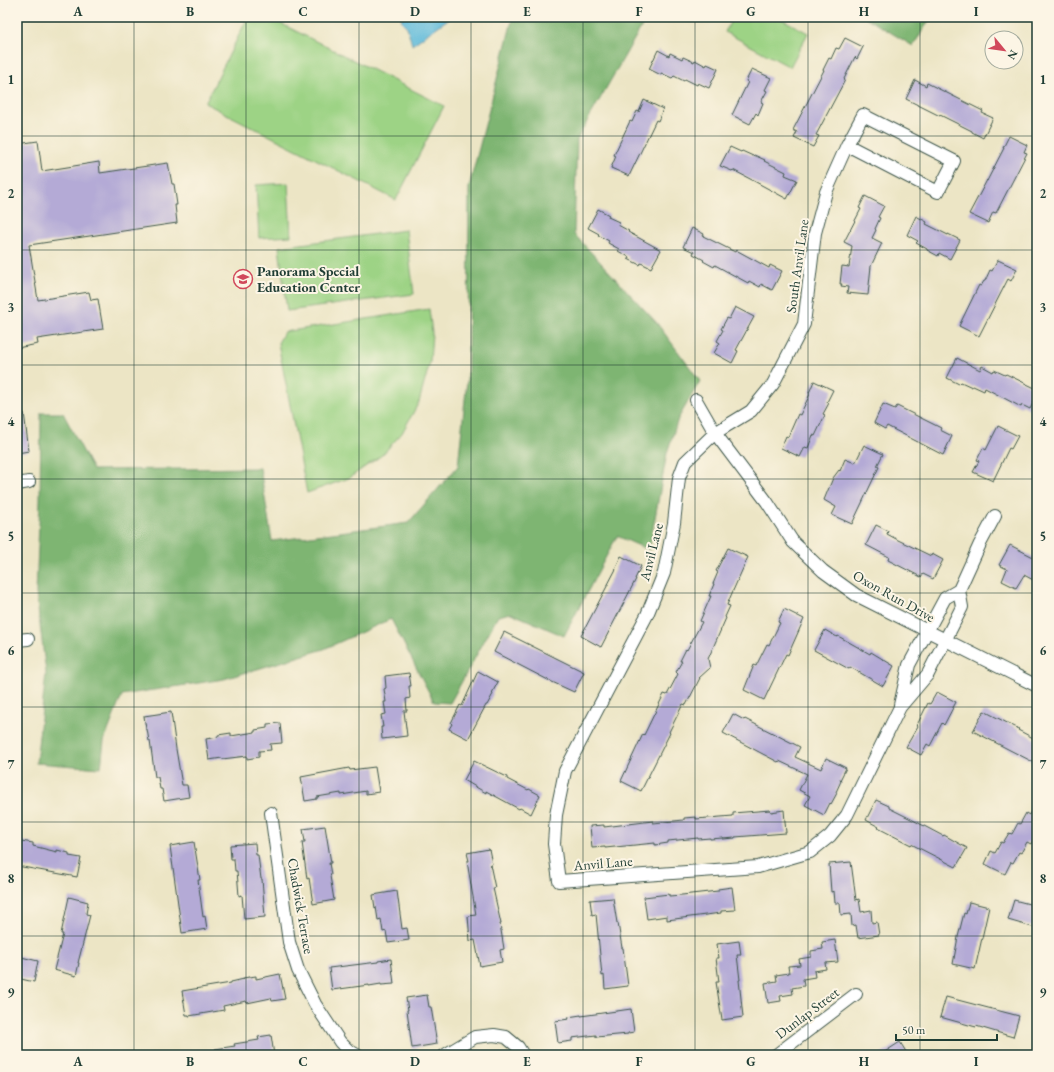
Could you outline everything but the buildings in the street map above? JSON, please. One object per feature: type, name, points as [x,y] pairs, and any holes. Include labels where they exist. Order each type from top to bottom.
[{"type":"street","name":"South Anvil Lane","points":[[715,433],[751,411],[773,384],[804,324],[815,233],[826,192],[847,145],[863,115],[954,161],[938,192],[847,145]]},
{"type":"street","name":"Oxon Run Drive","points":[[696,400],[715,433],[767,502],[793,542],[823,571],[856,595],[1037,686]]},
{"type":"street","name":"Anvil Lane","points":[[715,433],[685,462],[679,478],[674,523],[664,573],[647,615],[565,771],[556,815],[554,844],[559,882],[758,866],[810,852],[830,836],[847,815],[900,707],[928,674],[962,608],[959,590]]},
{"type":"street","points":[[900,707],[909,665],[945,598],[959,590],[980,544],[995,516]]},
{"type":"street","name":"Chadwick Terrace","points":[[271,814],[289,942],[298,970],[315,1004],[340,1042],[348,1050],[357,1055]]},
{"type":"street","name":"Dunlap Street","points":[[776,1055],[856,994]]},
{"type":"street","points":[[445,1055],[475,1037],[494,1035],[506,1037],[518,1047],[523,1055]]},
{"type":"green space","points":[[248,17],[268,17],[444,106],[396,200],[205,103]]},
{"type":"green space","points":[[513,17],[647,17],[577,139],[574,234],[656,322],[700,381],[678,419],[667,453],[649,550],[617,536],[564,636],[511,613],[498,616],[450,703],[434,702],[391,619],[324,649],[224,679],[122,695],[104,741],[101,768],[36,763],[46,673],[36,593],[40,501],[41,413],[63,413],[93,470],[260,468],[272,541],[408,523],[458,466],[468,371],[469,187]]},
{"type":"green space","points":[[733,17],[778,17],[808,33],[790,67],[725,32]]},
{"type":"green space","points":[[865,17],[931,17],[913,46]]},
{"type":"green space","points":[[288,183],[291,236],[259,238],[256,185]]},
{"type":"green space","points":[[406,230],[414,294],[287,311],[279,247]]},
{"type":"green space","points":[[429,309],[432,333],[430,362],[419,402],[402,433],[382,455],[349,478],[307,493],[278,343],[284,332]]},
{"type":"water","points":[[401,17],[451,17],[412,45],[407,27],[402,22]]},
{"type":"place","name":"Panorama Special Education Center","points":[[243,279]]}]
